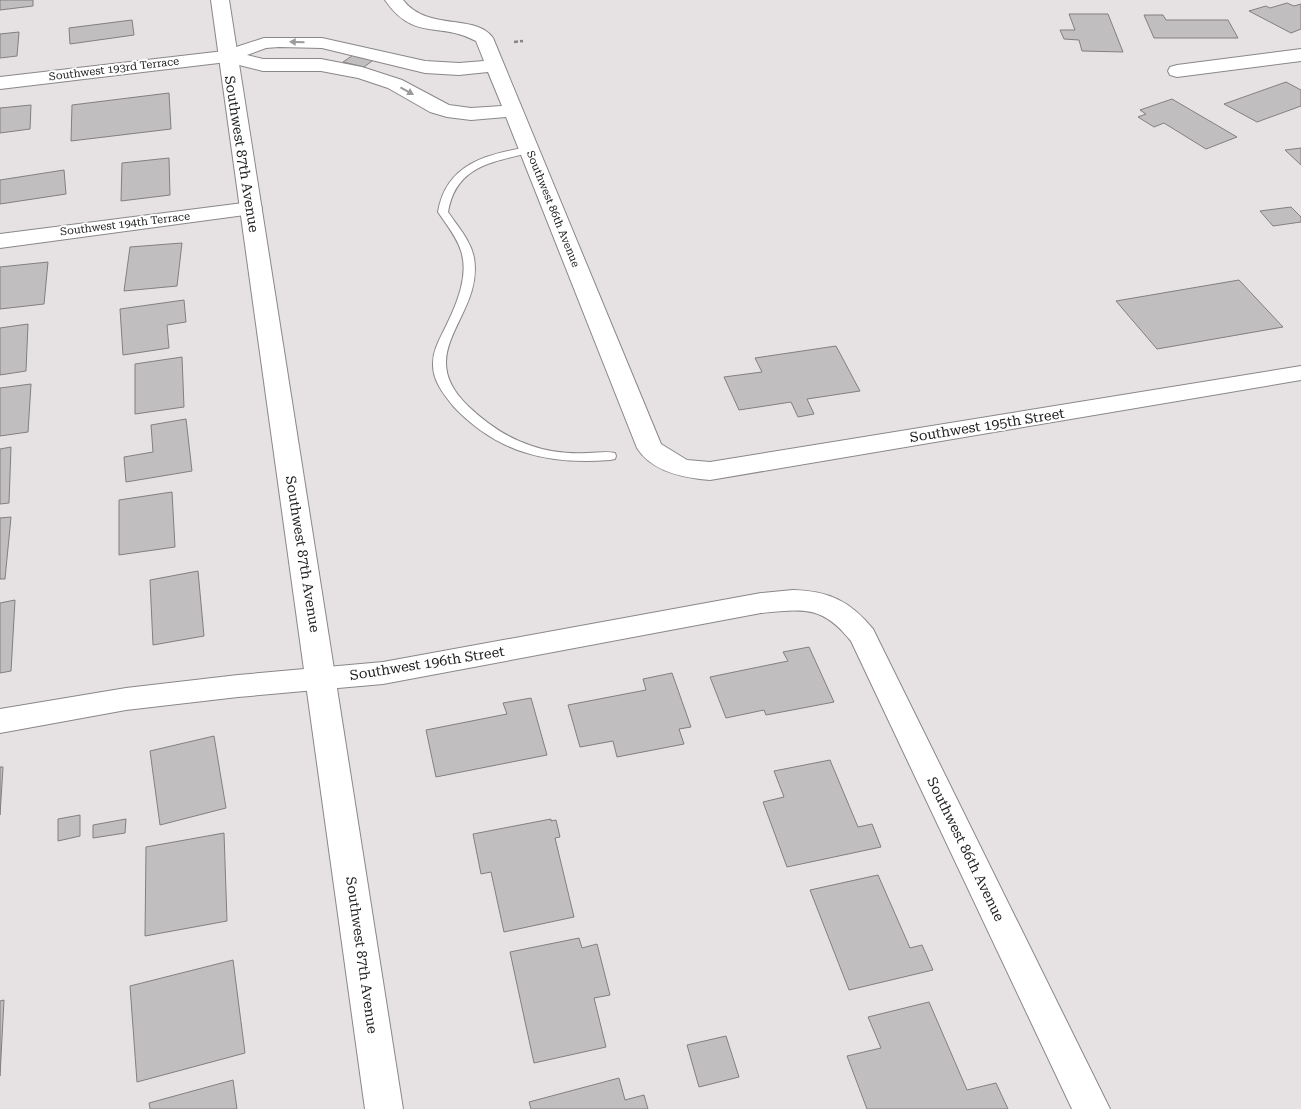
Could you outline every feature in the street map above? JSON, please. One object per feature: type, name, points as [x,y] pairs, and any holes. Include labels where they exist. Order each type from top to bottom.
[{"type":"street","name":"Southwest 87th Avenue","points":[[220,0],[322,679],[384,1109]]},
{"type":"street","name":"Southwest 86th Avenue","points":[[394,0],[402,11],[418,22],[460,29],[480,35],[488,45],[650,448],[660,458],[673,465]]},
{"type":"street","points":[[227,56],[264,43],[308,42],[338,46],[425,67],[459,69],[495,66]]},
{"type":"street","points":[[321,65],[338,46]]},
{"type":"street","points":[[1177,71],[1301,55]]},
{"type":"street","points":[[227,56],[263,65],[321,65],[362,73],[385,80],[447,111],[471,114],[513,111]]},
{"type":"street","name":"Southwest 193rd Terrace","points":[[0,83],[227,56]]},
{"type":"street","points":[[385,80],[410,63]]},
{"type":"street","name":"Southwest 194th Terrace","points":[[0,241],[250,208]]},
{"type":"street","name":"Southwest 195th Street","points":[[673,465],[689,470],[710,471],[1301,372]]},
{"type":"street","name":"Southwest 196th Street","points":[[0,721],[126,699],[383,673],[761,602],[804,600],[823,603]]},
{"type":"street","name":"Southwest 86th Avenue","points":[[823,603],[840,611],[863,636],[1091,1109]]},
{"type":"lane","points":[[529,150],[502,154],[484,161],[456,179],[446,194],[443,212],[467,250],[469,269],[459,309],[439,357],[441,376],[455,400],[468,414],[501,439],[521,448],[562,458],[610,456]]},
{"type":"building","points":[[0,0],[33,0],[33,6],[0,10]]},
{"type":"building","points":[[1287,3],[1294,6],[1301,4],[1301,29],[1291,33],[1249,11],[1266,6],[1270,8]]},
{"type":"building","points":[[1069,14],[1108,14],[1123,52],[1082,51],[1079,40],[1064,39],[1060,30],[1075,30]]},
{"type":"building","points":[[1144,15],[1163,15],[1166,20],[1228,20],[1238,38],[1154,38]]},
{"type":"building","points":[[132,20],[134,35],[70,44],[69,28]]},
{"type":"building","points":[[19,32],[17,56],[0,58],[0,34]]},
{"type":"building","points":[[356,53],[376,58],[364,67],[343,62]]},
{"type":"building","points":[[1286,82],[1301,90],[1301,106],[1257,122],[1224,104]]},
{"type":"building","points":[[169,93],[171,129],[71,141],[72,105]]},
{"type":"building","points":[[1172,99],[1237,137],[1206,149],[1164,123],[1154,127],[1138,117],[1146,114],[1140,110]]},
{"type":"building","points":[[31,105],[30,129],[0,133],[0,108]]},
{"type":"building","points":[[1301,148],[1301,165],[1285,150]]},
{"type":"building","points":[[169,158],[170,195],[121,201],[122,163]]},
{"type":"building","points":[[64,170],[66,194],[0,204],[0,180]]},
{"type":"building","points":[[1291,207],[1301,217],[1301,222],[1273,226],[1260,211]]},
{"type":"building","points":[[182,243],[177,286],[124,291],[130,247]]},
{"type":"building","points":[[48,262],[44,304],[0,309],[0,267]]},
{"type":"building","points":[[1239,280],[1283,327],[1157,349],[1116,301]]},
{"type":"building","points":[[184,300],[186,322],[167,325],[169,348],[123,355],[120,309]]},
{"type":"building","points":[[28,324],[26,371],[0,375],[0,328]]},
{"type":"building","points":[[836,346],[860,391],[807,399],[814,414],[798,417],[791,402],[739,410],[724,377],[762,372],[755,358]]},
{"type":"building","points":[[182,357],[184,407],[135,414],[135,364]]},
{"type":"building","points":[[31,384],[28,432],[0,436],[0,388]]},
{"type":"building","points":[[186,419],[192,471],[126,482],[124,457],[153,452],[151,425]]},
{"type":"building","points":[[11,447],[9,503],[0,504],[0,449]]},
{"type":"building","points":[[172,492],[175,547],[119,555],[119,500]]},
{"type":"building","points":[[11,517],[5,579],[0,579],[0,518]]},
{"type":"building","points":[[198,571],[204,636],[153,645],[150,580]]},
{"type":"building","points":[[15,600],[11,671],[0,673],[0,603]]},
{"type":"building","points":[[809,647],[834,702],[766,715],[764,710],[726,718],[710,677],[788,661],[783,652]]},
{"type":"building","points":[[672,673],[691,727],[679,729],[684,744],[617,757],[613,741],[580,747],[568,705],[646,690],[643,679]]},
{"type":"building","points":[[531,698],[547,755],[436,777],[426,730],[507,714],[503,703]]},
{"type":"building","points":[[214,736],[226,808],[160,825],[150,751]]},
{"type":"building","points":[[830,760],[858,827],[872,824],[881,847],[787,867],[763,802],[784,797],[774,771]]},
{"type":"building","points":[[0,767],[3,767],[0,815]]},
{"type":"building","points":[[80,815],[80,836],[58,841],[58,819]]},
{"type":"building","points":[[126,819],[125,833],[93,838],[93,825]]},
{"type":"building","points":[[551,819],[551,821],[556,820],[560,837],[555,838],[574,917],[504,932],[491,872],[481,874],[473,834]]},
{"type":"building","points":[[224,833],[227,921],[145,936],[146,847]]},
{"type":"building","points":[[878,875],[910,948],[922,945],[933,970],[849,990],[810,890]]},
{"type":"building","points":[[579,938],[582,948],[597,944],[610,995],[594,998],[606,1047],[534,1063],[510,952]]},
{"type":"building","points":[[233,960],[245,1053],[137,1082],[130,986]]},
{"type":"building","points":[[4,1000],[0,1076],[0,1001]]},
{"type":"building","points":[[929,1002],[967,1090],[996,1083],[1008,1109],[867,1109],[847,1056],[881,1048],[868,1017]]},
{"type":"building","points":[[726,1036],[739,1077],[699,1087],[687,1045]]},
{"type":"building","points":[[619,1078],[625,1100],[644,1095],[648,1109],[531,1109],[529,1102]]},
{"type":"building","points":[[233,1080],[237,1109],[150,1109],[149,1103]]}]
